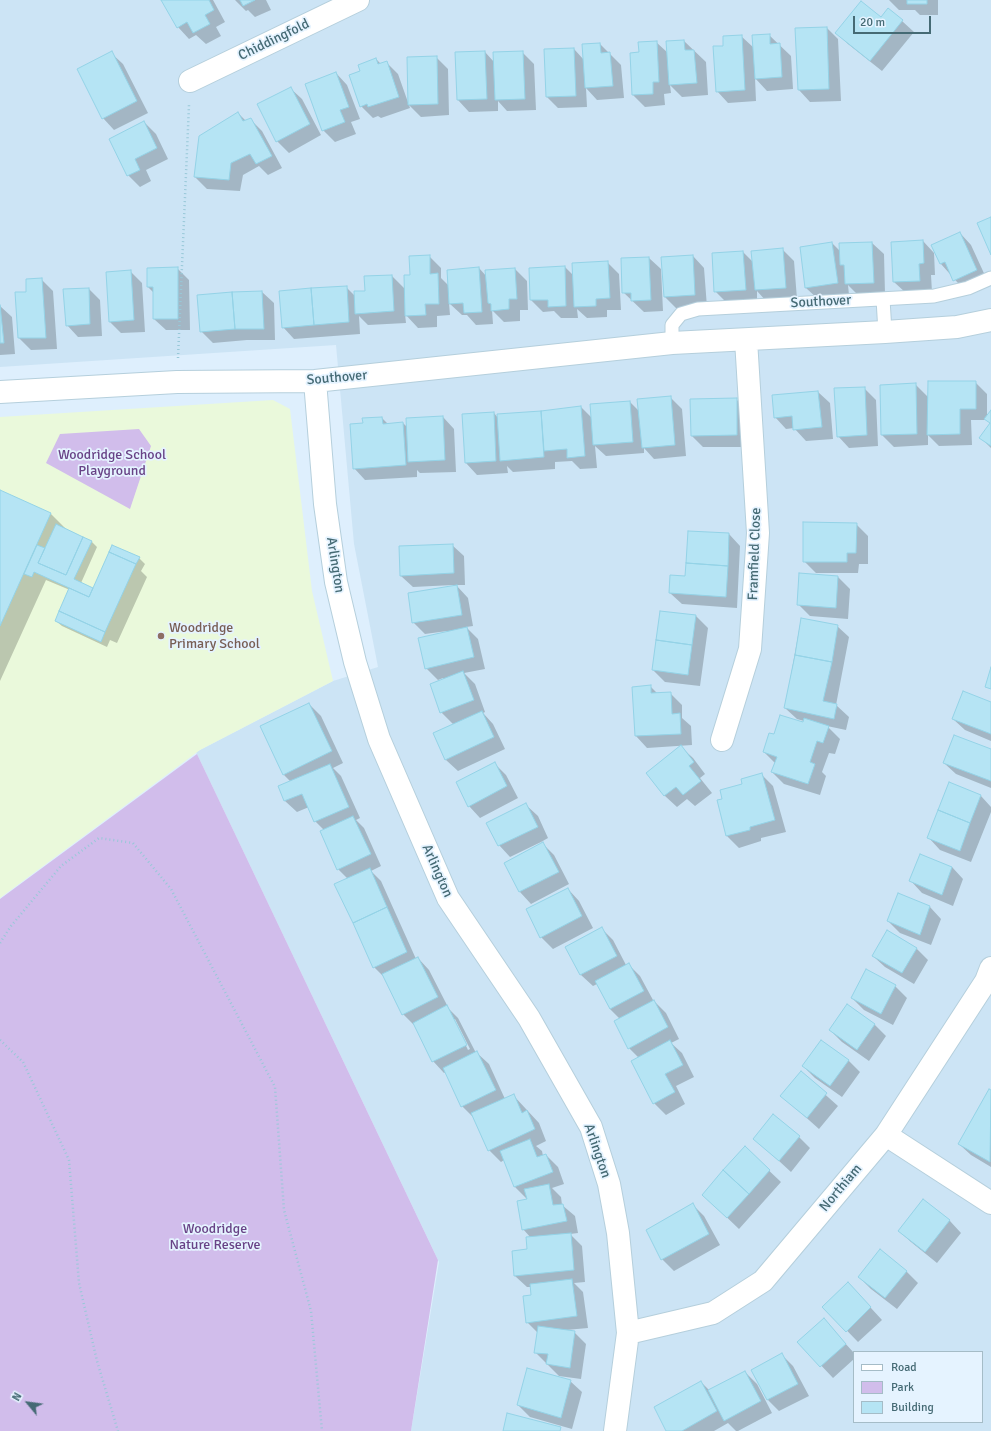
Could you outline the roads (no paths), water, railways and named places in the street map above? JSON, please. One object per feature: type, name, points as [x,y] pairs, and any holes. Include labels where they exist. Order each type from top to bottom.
[{"type":"street","name":"Chiddingfold","points":[[190,81],[358,0]]},
{"type":"street","name":"Southover","points":[[0,392],[177,382],[315,381],[672,343],[957,327],[991,320]]},
{"type":"street","name":"Framfield Close","points":[[722,740],[750,649],[758,533],[746,340]]},
{"type":"street","name":"Arlington","points":[[315,381],[325,504],[336,582],[355,662],[379,739],[448,898],[529,1018],[591,1127],[609,1184],[618,1233],[628,1333],[615,1431]]},
{"type":"street","name":"Northiam","points":[[628,1333],[714,1313],[763,1281],[886,1135],[986,981],[991,968]]},
{"type":"street","points":[[886,1135],[991,1203]]},
{"type":"lane","name":"Southover","points":[[672,343],[672,326],[681,314],[698,309],[934,296],[968,288],[991,278]]},
{"type":"lane","points":[[883,299],[885,332]]},
{"type":"place","name":"Woodridge Primary School","points":[[161,636]]},
{"type":"park label","name":"Woodridge School Playground","points":[[112,464]]},
{"type":"park label","name":"Woodridge Nature Reserve","points":[[215,1238]]}]
